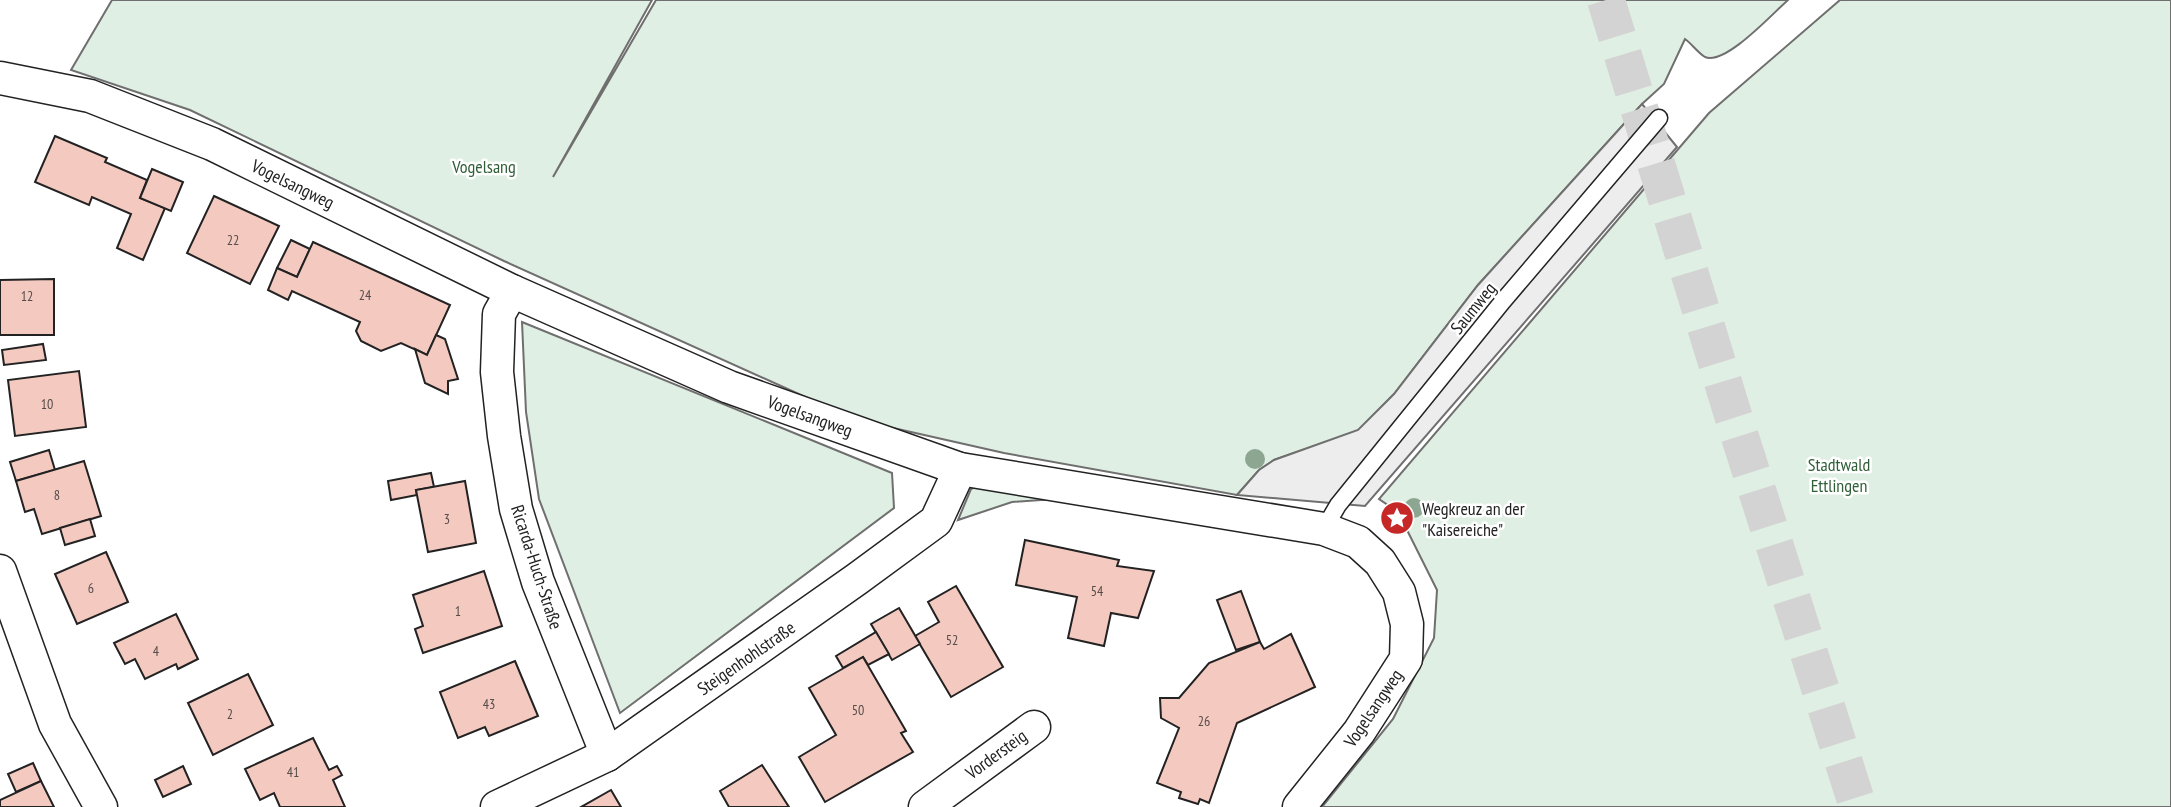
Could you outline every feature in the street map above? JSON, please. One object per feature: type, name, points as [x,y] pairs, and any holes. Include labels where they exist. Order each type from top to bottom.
[{"type":"street","name":"Vogelsangweg","points":[[0,78],[90,96],[212,144],[512,291],[729,387],[960,469],[1324,529],[1358,542],[1380,562],[1399,592],[1407,624],[1406,659],[1359,732],[1299,807]]},
{"type":"street","name":"Ricarda-Huch-Straße","points":[[512,291],[499,314],[498,372],[504,436],[516,509],[538,582],[607,755]]},
{"type":"street","name":"Steigenhohlstraße","points":[[497,807],[607,755],[936,521],[960,469]]},
{"type":"street","points":[[0,571],[55,724],[101,807]]},
{"type":"street","name":"Vordersteig","points":[[925,807],[1034,727]]},
{"type":"lane","name":"Saumweg","points":[[1324,529],[1338,505],[1503,301],[1659,118]]},
{"type":"green space","name":"Vogelsang","points":[[112,0],[652,0],[553,177],[656,0],[1788,0],[1748,37],[1714,58],[1705,57],[1685,39],[1664,84],[1642,104],[1478,285],[1394,394],[1358,431],[1274,460],[1259,470],[1237,495],[1004,453],[880,425],[832,409],[504,261],[190,110],[71,70]]},
{"type":"green space","name":"Stadtwald Ettlingen","points":[[1840,0],[2171,0],[2171,807],[1322,807],[1393,719],[1434,638],[1437,590],[1398,512],[1379,499],[1709,113]]},
{"type":"green space","points":[[522,322],[892,473],[894,508],[620,713],[539,499],[526,412]]},
{"type":"green space","points":[[985,482],[1056,499],[1012,502],[958,520],[971,489]]},
{"type":"shaded area","points":[[1642,104],[1677,147],[1365,506],[1237,495],[1259,470],[1274,460],[1358,430],[1394,394],[1478,285]]},
{"type":"building","points":[[55,136],[107,158],[105,162],[147,180],[140,198],[165,208],[143,260],[117,248],[131,214],[92,197],[89,205],[35,182]]},
{"type":"building","points":[[152,169],[183,182],[171,211],[140,198]]},
{"type":"building","points":[[214,196],[279,226],[250,284],[187,253]]},
{"type":"building","points":[[291,240],[310,249],[297,277],[277,268]]},
{"type":"building","points":[[313,242],[450,305],[427,355],[401,343],[381,351],[361,341],[356,331],[360,322],[292,291],[288,300],[268,290],[277,268],[297,277]]},
{"type":"building","points":[[54,279],[54,335],[0,335],[0,280]]},
{"type":"building","points":[[436,335],[445,339],[458,379],[448,381],[448,394],[425,383],[415,349],[427,355]]},
{"type":"building","points":[[43,344],[46,360],[4,365],[2,350]]},
{"type":"building","points":[[79,371],[86,427],[15,436],[8,380]]},
{"type":"building","points":[[49,450],[55,470],[16,481],[10,462]]},
{"type":"building","points":[[84,461],[101,516],[42,534],[34,509],[25,512],[16,481]]},
{"type":"building","points":[[431,473],[434,487],[416,490],[417,495],[391,500],[388,481]]},
{"type":"building","points":[[465,481],[476,543],[428,552],[416,490]]},
{"type":"building","points":[[90,519],[95,536],[65,545],[60,528]]},
{"type":"building","points":[[1025,540],[1119,560],[1117,566],[1154,571],[1138,618],[1111,613],[1104,646],[1068,638],[1077,597],[1016,585]]},
{"type":"building","points":[[106,552],[128,602],[77,624],[55,574]]},
{"type":"building","points":[[484,571],[502,626],[423,653],[415,629],[423,626],[413,595]]},
{"type":"building","points":[[956,586],[1003,667],[951,697],[915,636],[939,622],[928,602]]},
{"type":"building","points":[[1241,591],[1260,642],[1236,650],[1217,600]]},
{"type":"building","points":[[899,608],[920,644],[892,660],[871,624]]},
{"type":"building","points":[[176,614],[198,659],[178,669],[176,664],[145,679],[135,659],[125,664],[114,643]]},
{"type":"building","points":[[876,632],[889,654],[868,665],[863,657],[843,668],[836,656]]},
{"type":"building","points":[[1291,634],[1315,687],[1237,723],[1209,803],[1200,799],[1198,804],[1179,798],[1181,792],[1157,783],[1179,728],[1161,718],[1160,698],[1179,698],[1209,663],[1260,642],[1264,649]]},
{"type":"building","points":[[863,657],[906,731],[901,733],[913,752],[825,802],[799,757],[836,735],[809,688]]},
{"type":"building","points":[[515,661],[538,716],[489,736],[485,727],[458,738],[440,692]]},
{"type":"building","points":[[248,674],[273,725],[213,755],[188,703]]},
{"type":"building","points":[[313,738],[329,770],[337,766],[342,775],[333,780],[345,807],[280,807],[274,793],[260,800],[245,769]]},
{"type":"building","points":[[33,763],[41,781],[16,792],[8,774]]},
{"type":"building","points":[[762,765],[789,807],[729,807],[720,791]]},
{"type":"building","points":[[183,766],[191,784],[163,797],[155,780]]},
{"type":"building","points":[[41,781],[54,807],[0,807],[0,800]]},
{"type":"building","points":[[611,790],[621,807],[581,807]]},
{"type":"tunnel","points":[[1606,0],[1733,415],[1858,807]]},
{"type":"place","name":"Wegkreuz an der \"Kaisereiche\"","points":[[1397,518]]}]
